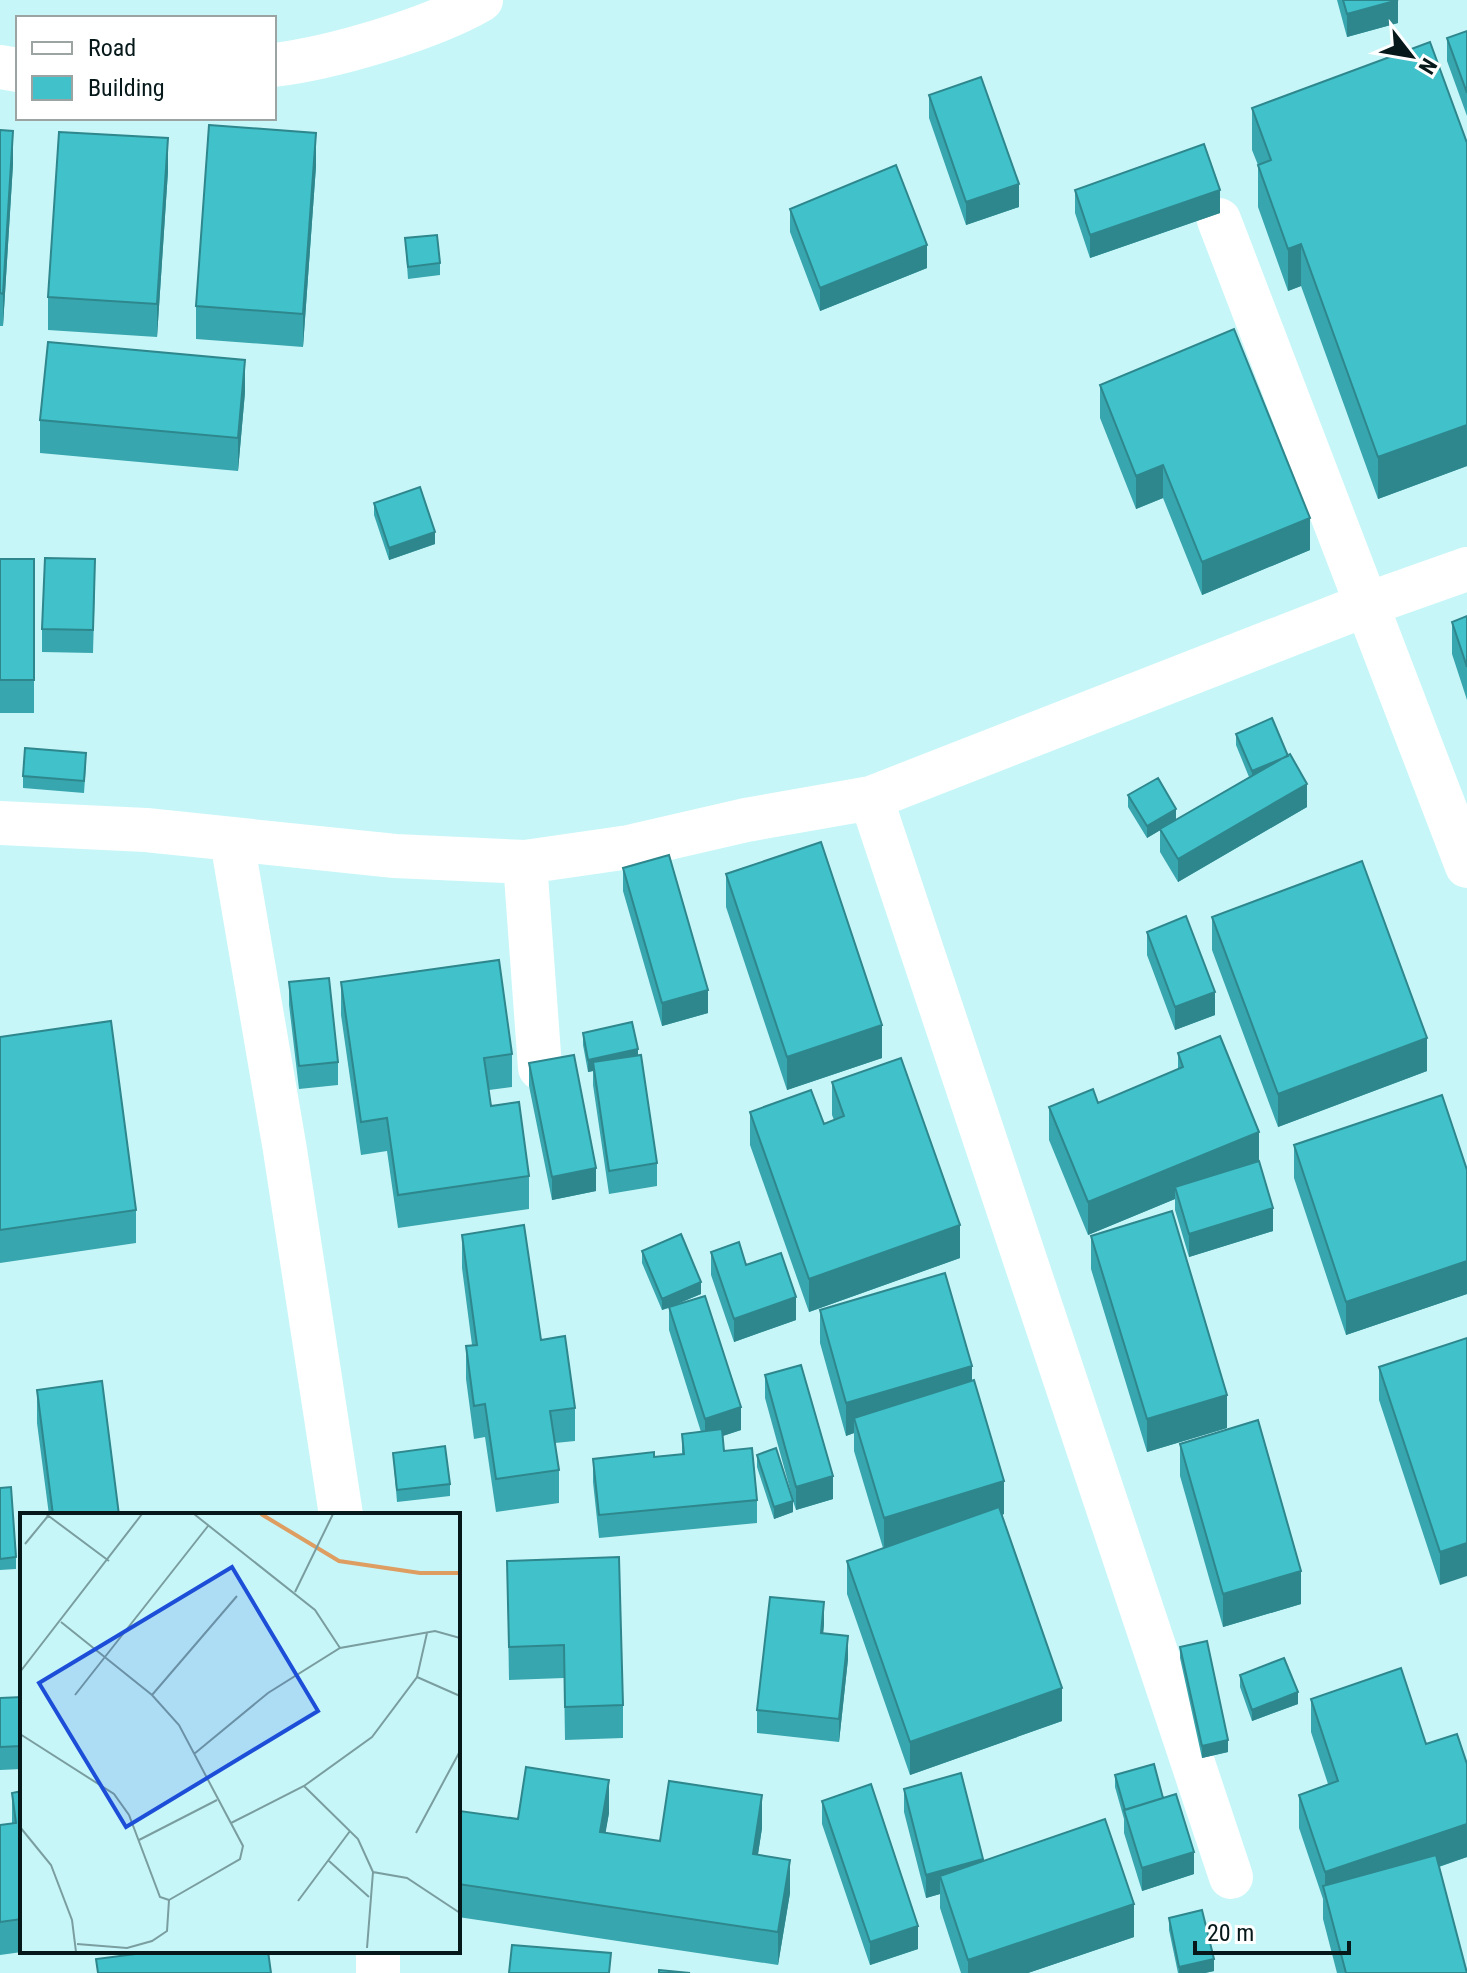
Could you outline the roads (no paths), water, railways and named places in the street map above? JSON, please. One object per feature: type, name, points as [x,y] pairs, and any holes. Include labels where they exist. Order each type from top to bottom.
[{"type":"street","points":[[276,65],[298,62],[386,38],[464,10],[481,0]]},
{"type":"street","points":[[1219,220],[1467,866]]},
{"type":"street","points":[[0,823],[146,830],[395,856],[525,862],[629,847],[746,820],[871,798],[1368,604],[1467,569]]},
{"type":"street","points":[[871,798],[1231,1877]]},
{"type":"street","points":[[232,841],[285,1150],[341,1513]]},
{"type":"street","points":[[525,862],[540,1068]]}]
